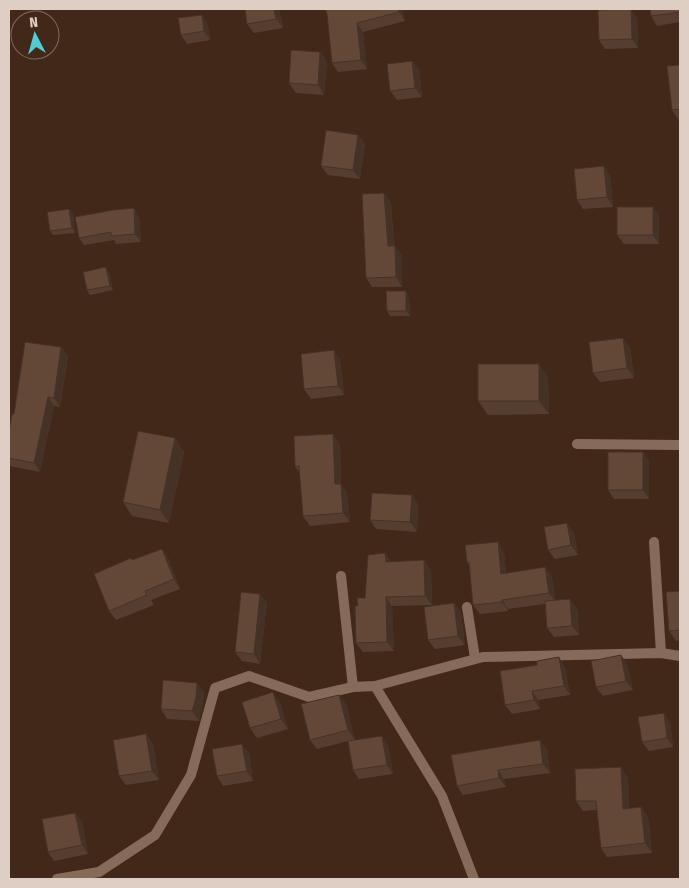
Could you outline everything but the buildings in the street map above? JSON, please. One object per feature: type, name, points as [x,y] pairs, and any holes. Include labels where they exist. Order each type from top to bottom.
[{"type":"street","points":[[577,444],[680,445]]},
{"type":"street","points":[[654,542],[661,653]]},
{"type":"street","points":[[341,576],[353,687]]},
{"type":"street","points":[[467,607],[475,658]]},
{"type":"street","points":[[56,879],[98,872],[154,835],[190,775],[214,688],[250,676],[309,697],[353,687],[375,686],[483,656],[661,653],[680,656]]},
{"type":"street","points":[[375,686],[442,796],[474,879]]}]
